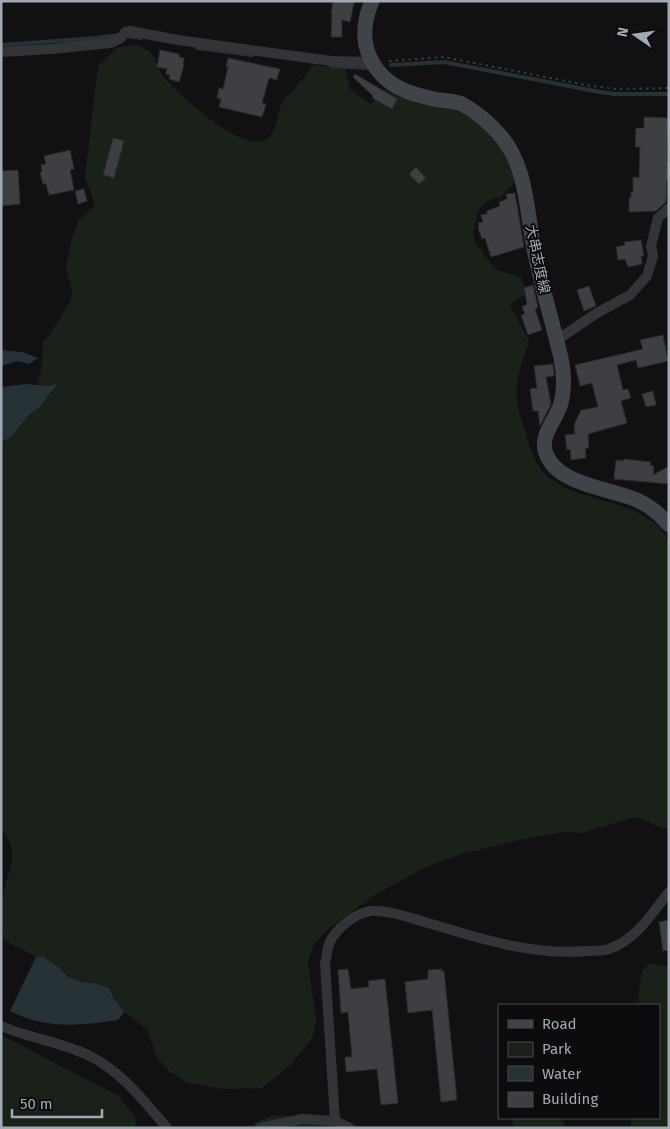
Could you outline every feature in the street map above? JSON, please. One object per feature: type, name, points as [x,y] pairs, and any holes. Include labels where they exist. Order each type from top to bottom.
[{"type":"main road","name":"大串志度線","points":[[372,1],[365,24],[364,36],[371,62],[384,77],[395,86],[413,93],[439,100],[461,103],[477,114],[499,134],[512,152],[521,172],[533,243],[564,374],[564,390],[561,405],[545,439],[545,448],[552,464],[570,478],[637,500],[650,507],[669,525]]},
{"type":"street","points":[[1,52],[111,43],[121,38],[125,32],[130,31],[178,40],[331,61],[371,62]]},
{"type":"street","points":[[557,340],[597,313],[630,295],[647,276],[653,256],[652,246],[658,218],[669,208]]},
{"type":"street","points":[[335,1121],[326,962],[329,944],[338,929],[351,918],[371,911],[400,915],[511,947],[543,951],[578,952],[608,949],[627,941],[669,892]]},
{"type":"street","points":[[1,1026],[88,1055],[116,1073],[145,1101],[167,1128]]},
{"type":"street","points":[[153,1128],[158,1118]]},
{"type":"street","points":[[260,1128],[302,1119],[335,1121],[350,1128]]},
{"type":"path","points":[[371,62],[443,57],[592,86],[616,89],[669,88]]},
{"type":"green space","points":[[136,45],[144,48],[153,56],[167,81],[201,112],[232,134],[247,140],[261,141],[271,135],[284,99],[295,89],[313,65],[345,68],[350,89],[371,104],[384,89],[474,114],[514,165],[516,181],[501,197],[491,199],[483,205],[478,212],[473,232],[475,242],[493,266],[500,271],[521,277],[527,293],[510,305],[529,341],[520,370],[516,393],[519,412],[532,454],[546,475],[560,485],[630,509],[646,517],[659,527],[669,541],[669,829],[636,817],[581,833],[563,832],[519,840],[462,854],[426,867],[375,895],[326,931],[314,944],[308,962],[316,1019],[313,1037],[290,1066],[262,1088],[222,1089],[186,1082],[170,1072],[157,1058],[147,1029],[124,1012],[114,999],[109,988],[68,977],[45,957],[36,957],[4,940],[2,904],[12,857],[8,839],[1,829],[1,442],[11,437],[29,415],[40,407],[58,384],[49,386],[38,384],[42,365],[43,341],[50,334],[70,302],[72,293],[66,266],[72,238],[78,221],[95,205],[85,177],[98,66],[118,47]]},
{"type":"green space","points":[[650,964],[669,966],[669,1128],[631,1128],[631,1119],[660,1119],[660,1004],[639,1004],[642,970]]},
{"type":"green space","points":[[1,1035],[119,1096],[137,1120],[134,1128],[1,1128]]},
{"type":"green space","points":[[273,1115],[333,1120],[367,1128],[245,1128]]},
{"type":"green space","points":[[512,1119],[562,1119],[565,1128],[513,1128]]},
{"type":"water","points":[[1,350],[22,352],[38,358],[29,364],[18,361],[1,366]]},
{"type":"water","points":[[59,383],[40,407],[29,415],[11,437],[1,442],[1,387],[26,384],[49,386]]},
{"type":"water","points":[[36,957],[44,957],[61,969],[68,977],[109,988],[114,999],[124,1012],[118,1020],[77,1025],[36,1021],[10,1011]]},
{"type":"building","points":[[333,1],[353,1],[354,3],[350,22],[342,20],[342,37],[331,37]]},
{"type":"building","points":[[160,50],[179,54],[179,57],[184,58],[179,82],[169,79],[170,75],[166,74],[167,69],[157,67]]},
{"type":"building","points":[[228,58],[280,69],[277,80],[269,78],[262,103],[266,104],[262,117],[219,107],[221,99],[217,98],[219,88],[223,89]]},
{"type":"building","points":[[355,74],[397,99],[392,109],[372,98],[373,96],[353,77]]},
{"type":"building","points":[[644,117],[669,118],[667,161],[669,162],[669,180],[667,180],[666,202],[656,211],[629,212],[629,198],[631,198],[631,192],[633,193],[633,177],[639,178],[640,147],[635,147],[636,128],[644,128]]},
{"type":"building","points":[[113,138],[124,141],[114,178],[103,175]]},
{"type":"building","points":[[70,150],[74,169],[70,170],[74,190],[49,195],[40,173],[42,172],[41,165],[46,164],[44,156]]},
{"type":"building","points":[[416,167],[426,178],[419,184],[409,174]]},
{"type":"building","points":[[18,170],[20,204],[1,206],[1,171]]},
{"type":"building","points":[[84,189],[87,201],[78,204],[75,191]]},
{"type":"building","points":[[515,193],[524,247],[491,257],[485,238],[482,239],[478,228],[478,223],[483,222],[481,215],[487,214],[487,211],[500,206],[499,202],[507,199],[506,194]]},
{"type":"building","points":[[641,240],[644,256],[641,256],[642,264],[628,267],[625,259],[618,260],[616,247],[625,245],[624,242]]},
{"type":"building","points":[[533,285],[538,308],[535,309],[542,330],[528,335],[521,315],[525,314],[522,307],[527,304],[524,288]]},
{"type":"building","points":[[589,286],[596,306],[584,311],[577,290]]},
{"type":"building","points":[[663,335],[668,361],[638,368],[636,360],[617,365],[623,390],[628,389],[631,398],[621,401],[627,423],[588,434],[589,444],[588,448],[585,449],[586,458],[571,460],[570,449],[567,450],[565,435],[575,434],[574,425],[581,410],[598,407],[592,383],[580,386],[575,365],[643,349],[640,340]]},
{"type":"building","points":[[553,364],[554,376],[546,377],[551,404],[540,426],[538,411],[533,411],[530,389],[537,388],[534,366]]},
{"type":"building","points":[[653,391],[656,405],[646,407],[642,394]]},
{"type":"building","points":[[624,459],[651,462],[650,465],[654,466],[653,475],[669,466],[669,484],[614,479],[616,460],[623,461]]},
{"type":"building","points":[[669,920],[669,950],[663,951],[659,922]]},
{"type":"building","points":[[348,969],[351,989],[369,987],[368,981],[385,979],[398,1103],[381,1105],[377,1069],[346,1072],[345,1057],[352,1057],[348,1012],[341,1013],[338,970]]},
{"type":"building","points":[[442,969],[442,972],[444,971],[457,1100],[441,1102],[432,1010],[408,1013],[405,982],[428,979],[428,970]]},
{"type":"waterway","points":[[1,45],[119,35]]},
{"type":"waterway","points":[[127,36],[141,38]]},
{"type":"waterway","points":[[197,48],[252,55]]},
{"type":"waterway","points":[[391,65],[444,62],[600,92],[615,94],[669,94]]},
{"type":"waterway","points":[[331,66],[366,68]]}]
